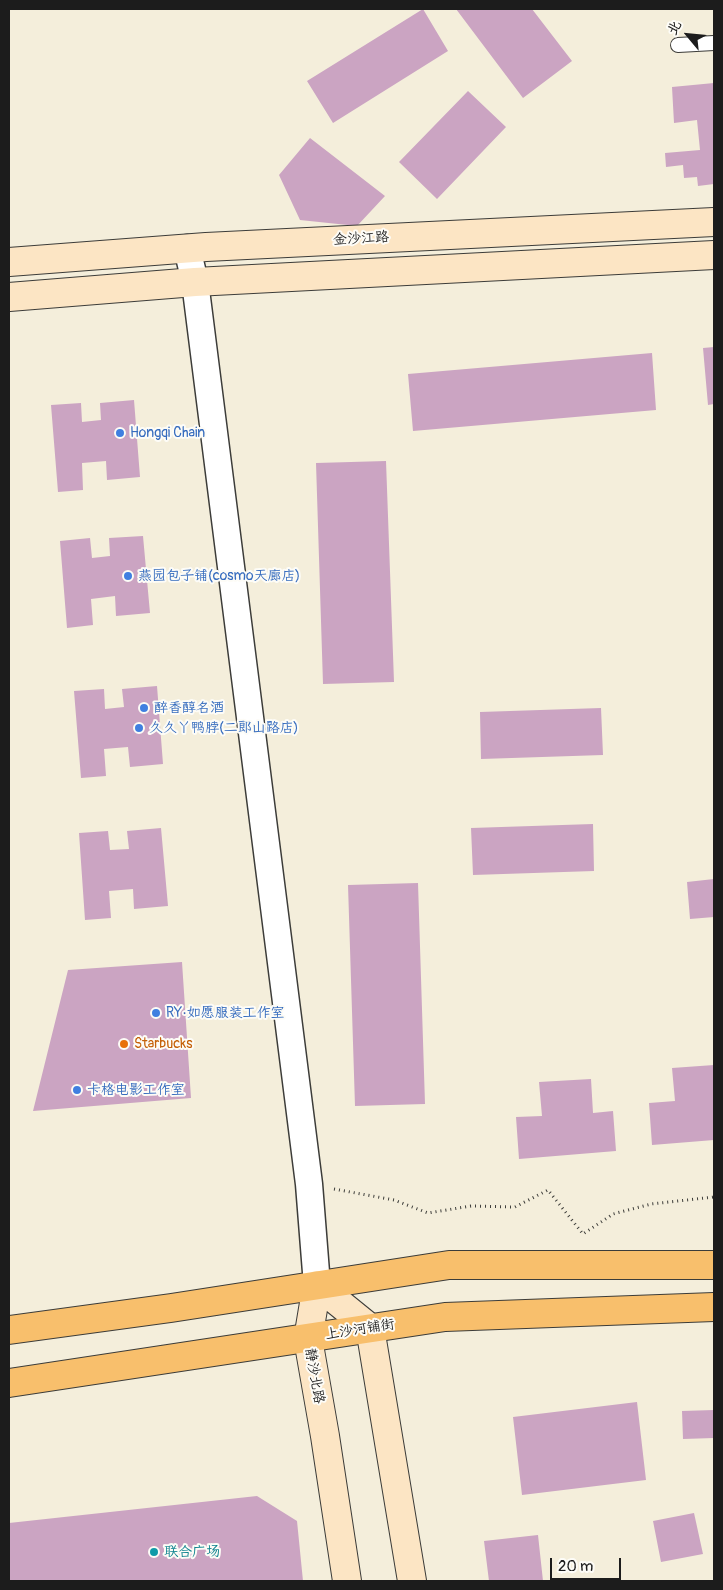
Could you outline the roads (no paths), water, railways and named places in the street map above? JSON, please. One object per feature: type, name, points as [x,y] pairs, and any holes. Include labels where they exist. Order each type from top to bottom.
[{"type":"main road","points":[[9,1330],[449,1265],[714,1265]]},
{"type":"main road","name":"上沙河铺街","points":[[9,1383],[445,1317],[714,1307]]},
{"type":"street","name":"金沙江路","points":[[9,262],[187,248],[714,222]]},
{"type":"street","points":[[187,248],[195,282],[309,1184],[317,1285],[370,1328],[412,1581]]},
{"type":"street","points":[[9,297],[195,282],[714,255]]},
{"type":"street","name":"静沙北路","points":[[317,1285],[308,1339],[347,1581]]},
{"type":"lane","points":[[678,45],[714,43]]},
{"type":"place","name":"Hongqi Chain","points":[[120,433]]},
{"type":"place","name":"燕园包子铺(cosmo天廊店)","points":[[128,576]]},
{"type":"place","name":"醉香醇名酒","points":[[144,708]]},
{"type":"place","name":"久久丫鸭脖(二郎山路店)","points":[[139,728]]},
{"type":"place","name":"RY·如愿服装工作室","points":[[156,1013]]},
{"type":"place","name":"Starbucks","points":[[124,1044]]},
{"type":"place","name":"卡格电影工作室","points":[[77,1090]]},
{"type":"place","name":"联合广场","points":[[154,1552]]}]
